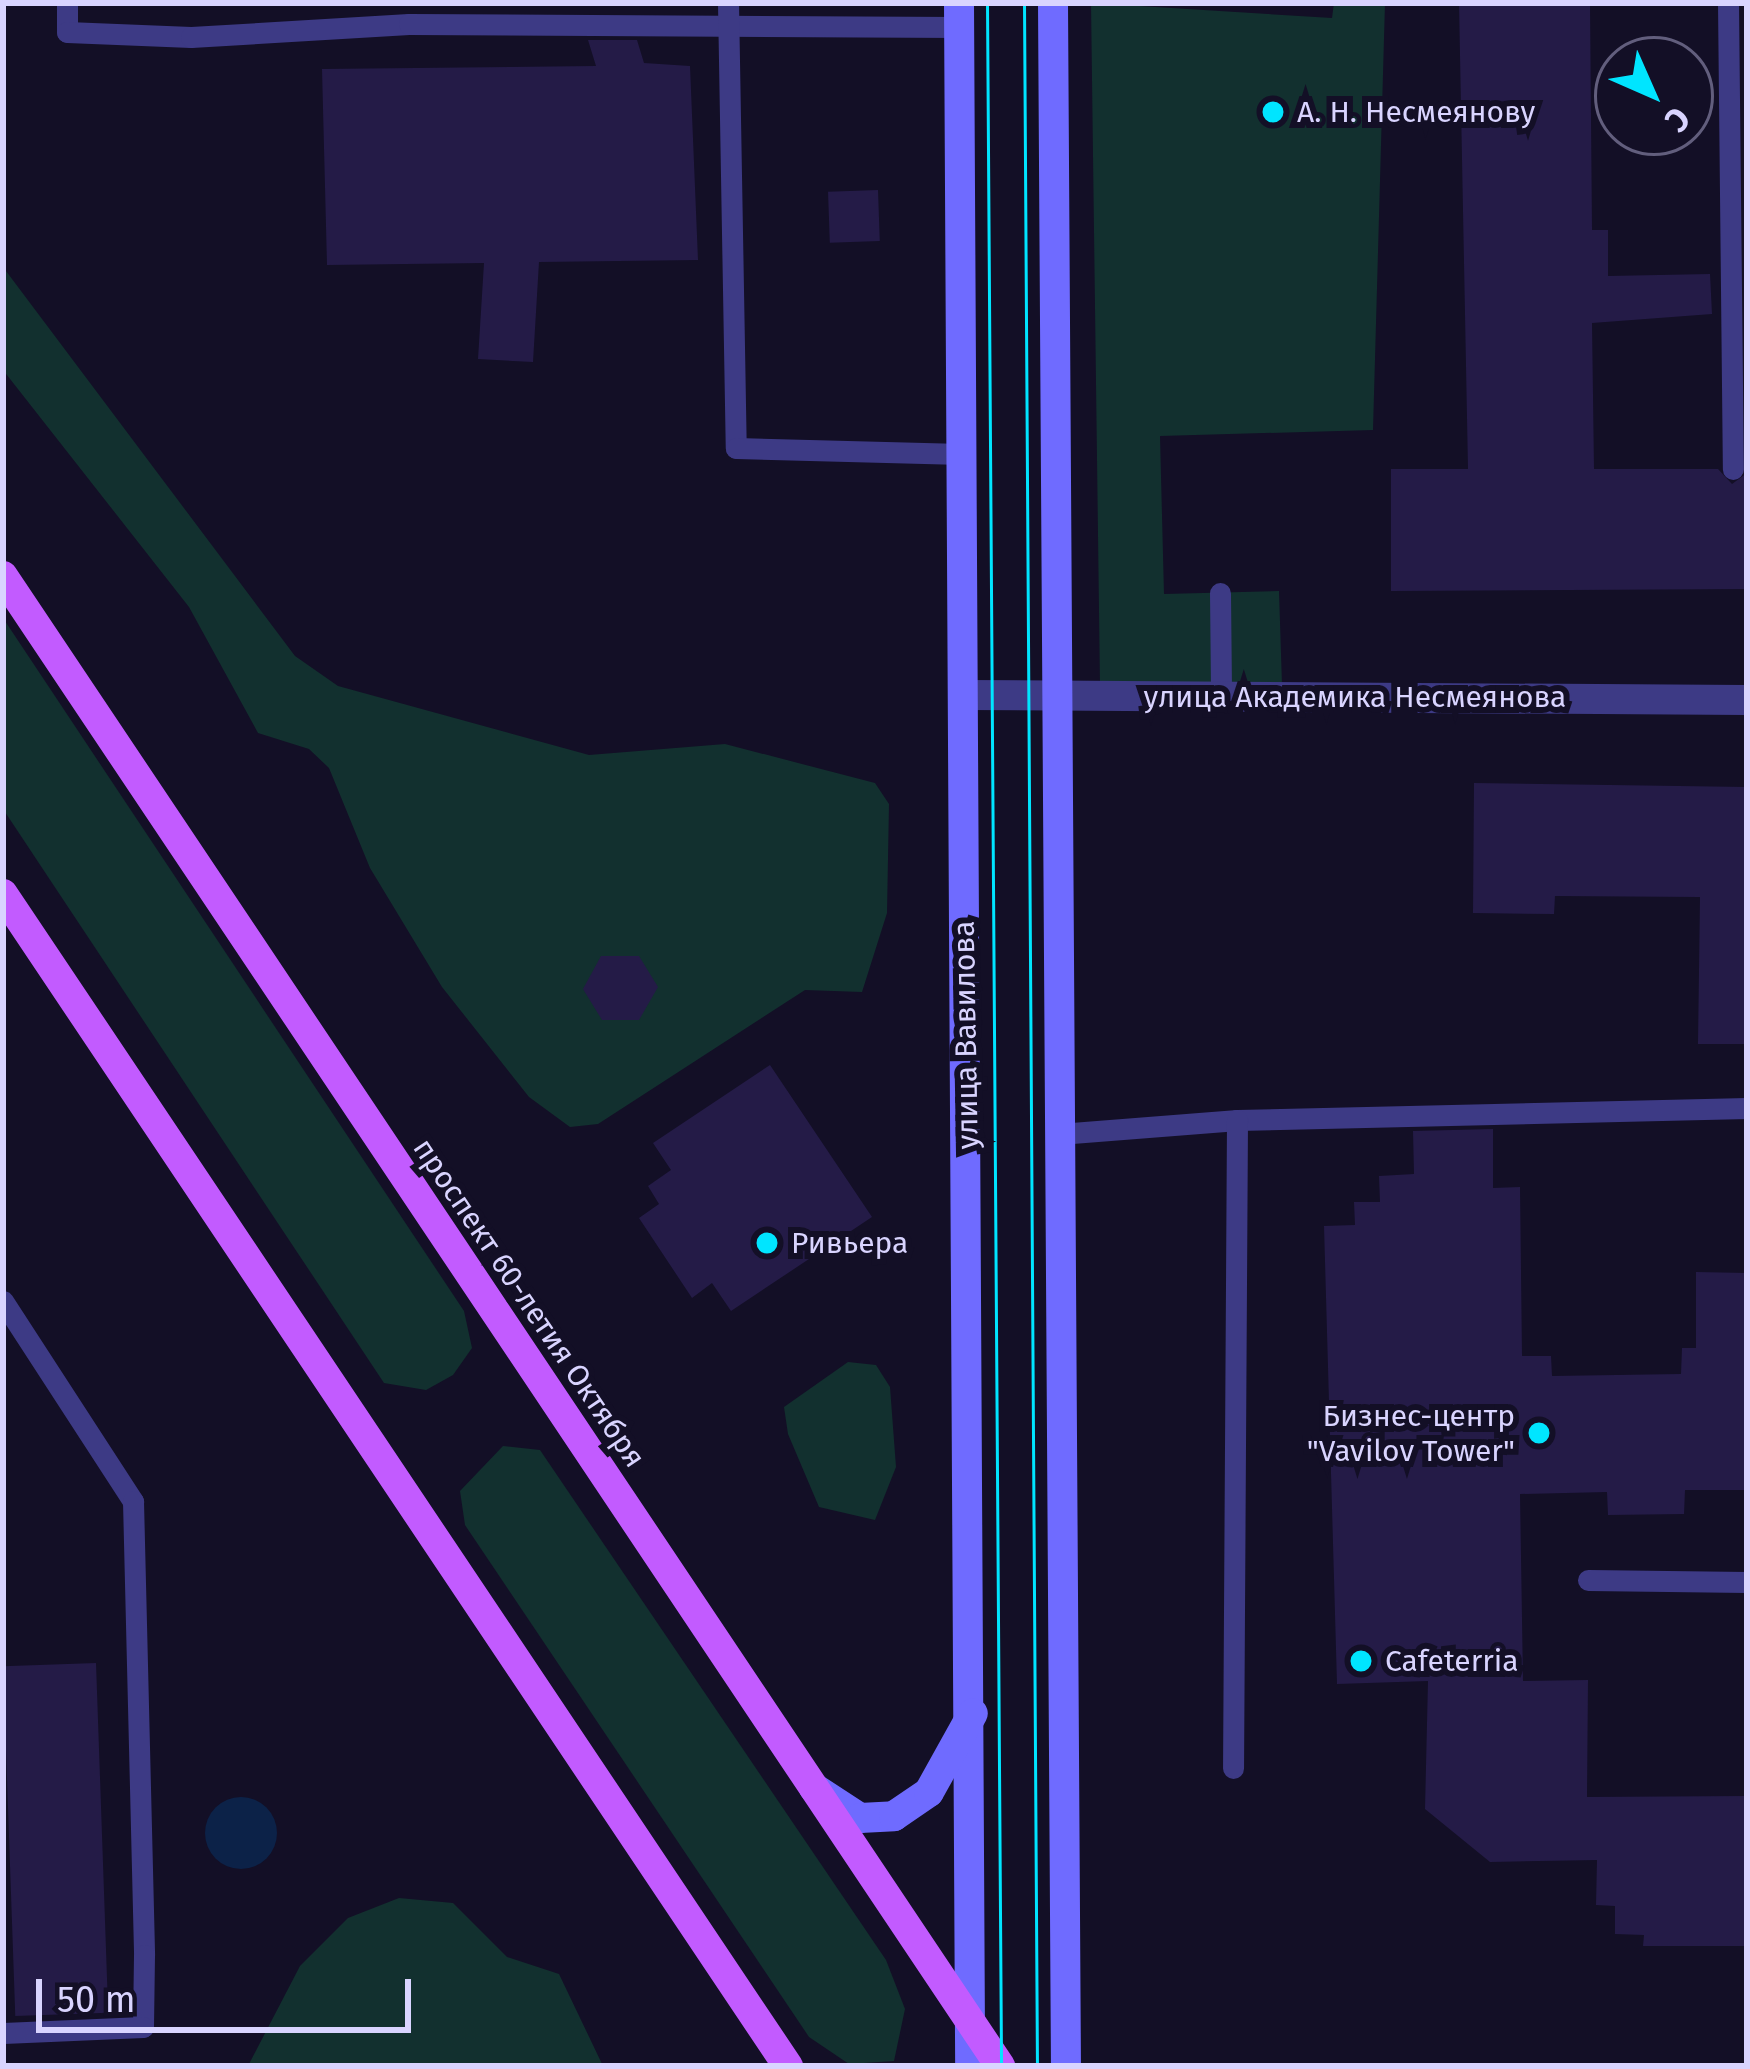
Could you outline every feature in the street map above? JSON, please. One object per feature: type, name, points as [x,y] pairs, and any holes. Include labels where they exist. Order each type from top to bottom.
[{"type":"main road","points":[[1053,3],[1066,2066]]},
{"type":"main road","name":"улица Вавилова","points":[[959,15],[973,1713],[970,2066]]},
{"type":"main road","name":"проспект 60-летия Октября","points":[[3,576],[796,1772],[1000,2066]]},
{"type":"main road","points":[[3,895],[788,2066]]},
{"type":"main road","points":[[796,1772],[860,1818],[894,1816],[928,1792],[973,1713]]},
{"type":"street","name":"улица Академика Несмеянова","points":[[963,695],[1747,700]]},
{"type":"lane","points":[[67,3],[67,32],[191,38],[409,24],[731,30],[959,15]]},
{"type":"lane","points":[[728,3],[736,448],[962,454]]},
{"type":"lane","points":[[1728,3],[1733,469]]},
{"type":"lane","points":[[1220,593],[1221,697]]},
{"type":"lane","points":[[1059,1134],[1237,1120],[1747,1108]]},
{"type":"lane","points":[[1233,1768],[1237,1120]]},
{"type":"lane","points":[[3,1301],[133,1501],[144,1955],[143,2027],[3,2033]]},
{"type":"lane","points":[[1588,1580],[1747,1582]]},
{"type":"green space","points":[[1091,3],[1332,18],[1334,3],[1385,3],[1373,430],[1160,436],[1164,594],[1279,591],[1282,685],[1100,686]]},
{"type":"green space","points":[[3,267],[295,656],[338,686],[589,755],[725,744],[875,783],[889,804],[887,913],[862,992],[805,990],[598,1124],[570,1127],[529,1097],[442,987],[370,868],[329,768],[309,749],[258,733],[189,607],[3,370]]},
{"type":"green space","points":[[3,618],[464,1311],[472,1348],[453,1375],[426,1390],[384,1383],[3,809]]},
{"type":"green space","points":[[848,1362],[876,1365],[890,1387],[896,1467],[875,1520],[819,1507],[788,1434],[784,1407]]},
{"type":"green space","points":[[503,1446],[540,1450],[886,1960],[905,2009],[894,2061],[849,2064],[809,2037],[465,1525],[460,1491]]},
{"type":"green space","points":[[399,1898],[453,1903],[507,1957],[559,1974],[603,2066],[248,2066],[300,1966],[348,1918]]},
{"type":"water","points":[[241,1797],[267,1807],[277,1833],[267,1859],[241,1869],[215,1859],[205,1833],[215,1807]]},
{"type":"building","points":[[1459,3],[1590,3],[1592,230],[1608,230],[1608,276],[1710,274],[1712,314],[1592,323],[1594,469],[1718,469],[1732,484],[1747,473],[1747,589],[1391,591],[1391,469],[1468,469]]},
{"type":"building","points":[[588,40],[637,40],[644,63],[690,66],[698,260],[539,262],[533,362],[478,359],[484,263],[327,265],[322,69],[596,66]]},
{"type":"building","points":[[878,190],[880,241],[830,243],[828,192]]},
{"type":"building","points":[[1474,783],[1747,787],[1747,1044],[1698,1044],[1700,897],[1555,896],[1554,914],[1473,913]]},
{"type":"building","points":[[601,956],[639,956],[658,987],[639,1020],[602,1020],[583,989]]},
{"type":"building","points":[[770,1065],[872,1217],[731,1311],[712,1283],[692,1298],[639,1218],[659,1204],[648,1186],[671,1170],[653,1143]]},
{"type":"building","name":"Бизнес-центр \"Vavilov Tower\"","points":[[1493,1129],[1493,1188],[1520,1187],[1522,1356],[1551,1356],[1552,1376],[1681,1374],[1682,1348],[1696,1348],[1696,1272],[1747,1273],[1747,1490],[1685,1490],[1684,1514],[1608,1515],[1607,1492],[1520,1494],[1523,1681],[1588,1680],[1587,1797],[1747,1796],[1747,1946],[1643,1946],[1644,1935],[1615,1934],[1615,1906],[1596,1905],[1597,1860],[1490,1862],[1425,1809],[1428,1681],[1337,1684],[1324,1226],[1355,1225],[1354,1202],[1380,1202],[1379,1176],[1414,1174],[1413,1131]]},
{"type":"building","points":[[96,1663],[108,2013],[15,2016],[3,1666]]},
{"type":"tram line","points":[[987,3],[1001,2066]]},
{"type":"tram line","points":[[1024,3],[1037,2066]]},
{"type":"place","name":"А. Н. Несмеянову","points":[[1273,112]]},
{"type":"place","name":"Ривьера","points":[[767,1243]]},
{"type":"place","name":"Бизнес-центр \"Vavilov Tower\"","points":[[1539,1433]]},
{"type":"place","name":"Cafeterria","points":[[1361,1661]]}]
